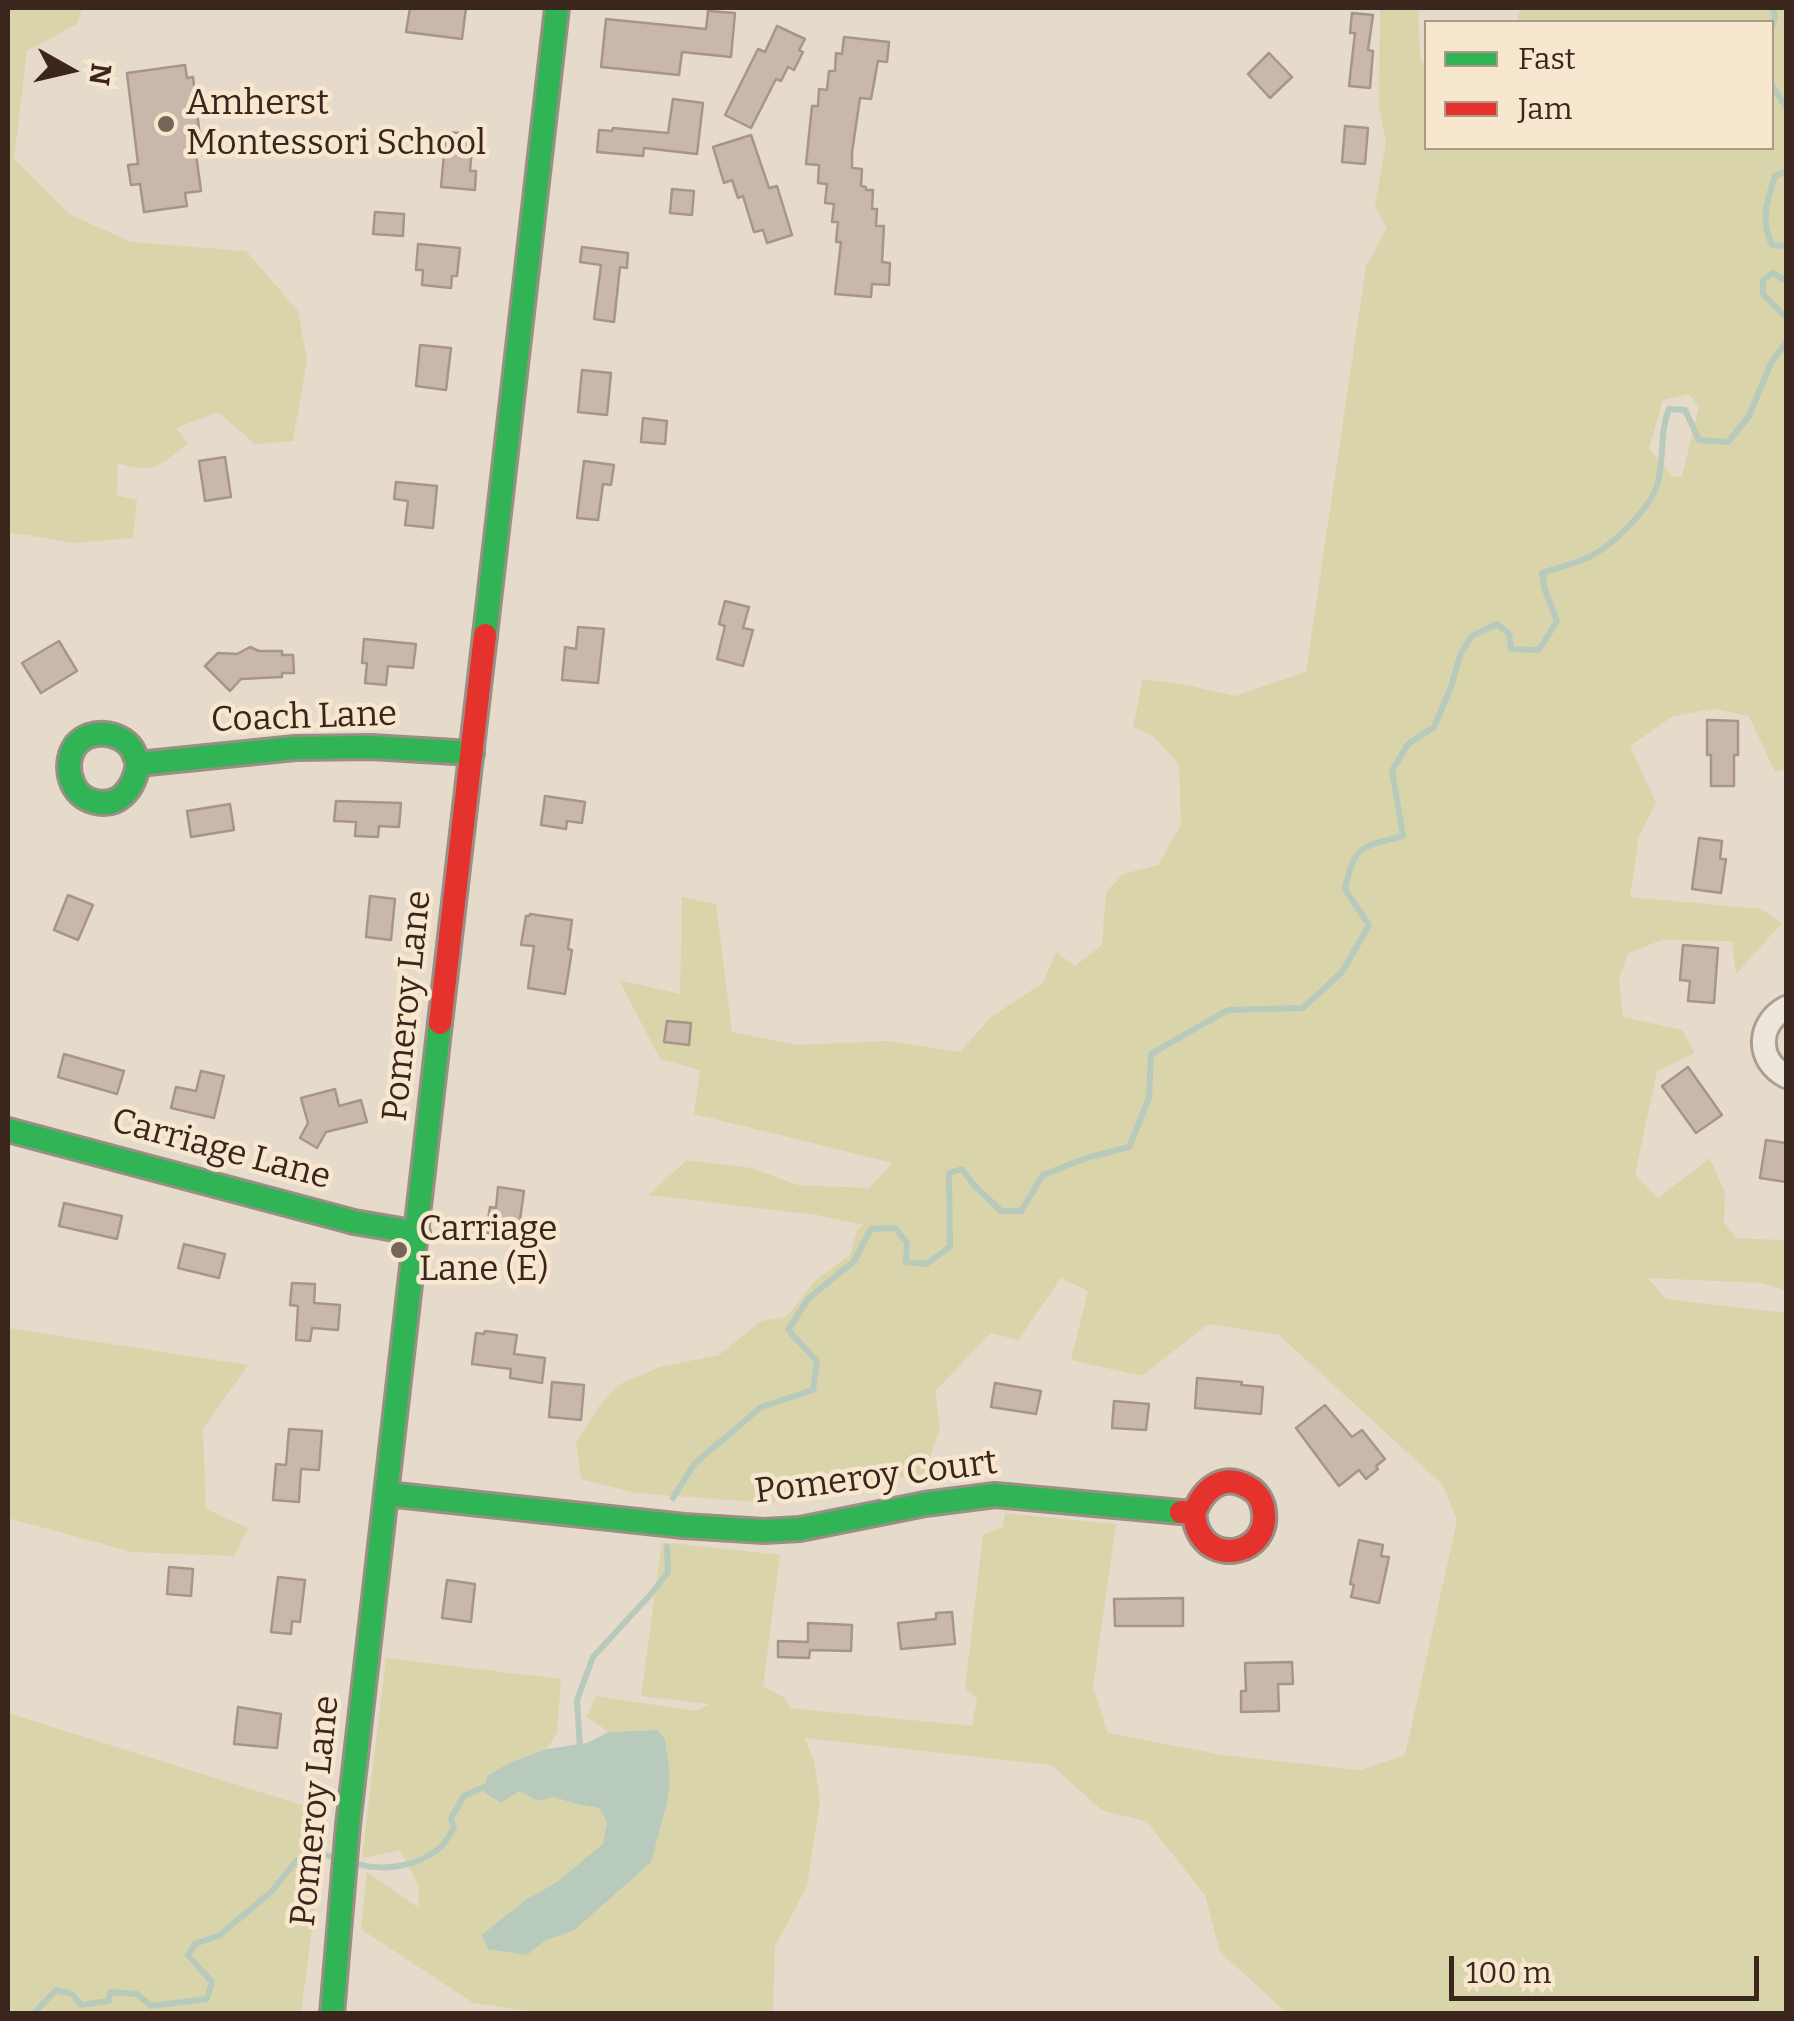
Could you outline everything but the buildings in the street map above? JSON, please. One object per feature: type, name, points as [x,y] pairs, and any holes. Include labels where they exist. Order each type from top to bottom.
[{"type":"street","name":"Pomeroy Lane","points":[[332,2014],[344,1861],[557,8]]},
{"type":"street","name":"Coach Lane","points":[[138,764],[296,747],[472,753]]},
{"type":"street","points":[[1786,1008],[1768,1023],[1764,1041],[1770,1063],[1786,1076]]},
{"type":"street","name":"Carriage Lane","points":[[8,1130],[354,1222],[418,1233]]},
{"type":"street","name":"Pomeroy Court","points":[[387,1494],[752,1531],[800,1529],[995,1495],[1194,1514]]},
{"type":"shaded area","points":[[8,8],[82,8],[77,24],[27,51],[14,159],[69,214],[131,242],[246,251],[298,311],[307,360],[293,441],[255,444],[218,412],[176,428],[188,443],[156,466],[140,468],[118,463],[117,495],[137,500],[133,538],[74,543],[8,532]]},
{"type":"shaded area","points":[[1380,8],[1418,8],[1420,58],[1424,64],[1424,150],[1774,150],[1774,20],[1517,20],[1521,8],[1786,8],[1786,769],[1775,772],[1749,716],[1713,709],[1673,716],[1630,746],[1656,803],[1639,836],[1630,897],[1761,909],[1782,923],[1736,974],[1732,941],[1662,940],[1628,953],[1619,979],[1623,1017],[1682,1030],[1695,1053],[1657,1071],[1635,1175],[1658,1198],[1710,1158],[1725,1193],[1724,1222],[1736,1238],[1786,1239],[1786,1291],[1763,1283],[1648,1278],[1666,1299],[1786,1313],[1786,2013],[1287,2013],[1220,1952],[1205,1895],[1146,1821],[1103,1811],[1051,1765],[805,1738],[814,1761],[820,1801],[807,1886],[775,1947],[773,2013],[550,2014],[473,2003],[361,1929],[367,1872],[419,1908],[418,1885],[400,1850],[362,1858],[386,1658],[561,1679],[557,1733],[547,1749],[511,1762],[519,1791],[538,1801],[554,1797],[599,1808],[607,1822],[604,1844],[557,1882],[527,1899],[528,1954],[546,1940],[573,1931],[670,1774],[665,1739],[658,1730],[609,1732],[587,1717],[596,1696],[696,1711],[710,1704],[641,1696],[662,1542],[780,1555],[763,1686],[785,1698],[790,1708],[972,1726],[977,1699],[965,1688],[983,1535],[1003,1527],[1005,1513],[1116,1524],[1093,1687],[1108,1733],[1223,1755],[1360,1770],[1405,1755],[1457,1520],[1443,1485],[1279,1335],[1208,1324],[1142,1376],[1071,1360],[1088,1291],[1061,1278],[1018,1340],[991,1333],[935,1391],[940,1428],[924,1474],[821,1489],[771,1503],[636,1493],[581,1479],[576,1442],[618,1385],[660,1367],[719,1355],[761,1321],[786,1317],[816,1280],[850,1255],[857,1230],[864,1225],[817,1215],[648,1195],[687,1160],[751,1168],[798,1185],[869,1188],[893,1163],[694,1114],[700,1070],[660,1059],[619,980],[680,994],[682,897],[716,904],[732,1032],[797,1045],[886,1041],[960,1052],[992,1016],[1043,983],[1056,952],[1075,966],[1102,945],[1106,892],[1123,874],[1158,865],[1181,825],[1179,764],[1153,736],[1133,727],[1143,679],[1235,696],[1306,672],[1366,266],[1387,228],[1375,206],[1386,141],[1379,108]],"holes":[[[1689,394],[1699,407],[1682,476],[1673,477],[1649,448],[1663,400]]]},
{"type":"shaded area","points":[[8,1328],[248,1365],[203,1429],[206,1509],[248,1528],[234,1556],[132,1552],[8,1518]]},
{"type":"shaded area","points":[[8,1713],[327,1813],[301,2013],[8,2013]]},
{"type":"shaded area","points":[[658,1730],[665,1739],[670,1774],[668,1799],[651,1862],[573,1931],[546,1940],[527,1955],[488,1949],[482,1935],[603,1844],[607,1822],[599,1808],[554,1797],[538,1801],[519,1791],[501,1803],[484,1792],[487,1776],[547,1749],[587,1743],[609,1732]]},
{"type":"waterway","points":[[1773,8],[1774,20]]},
{"type":"waterway","points":[[1774,88],[1786,107]]},
{"type":"waterway","points":[[1786,171],[1775,176],[1766,219],[1772,245],[1786,246]]},
{"type":"waterway","points":[[1786,281],[1773,273],[1763,280],[1763,294],[1786,317]]},
{"type":"waterway","points":[[673,1498],[694,1464],[761,1407],[813,1390],[817,1361],[788,1330],[808,1299],[854,1261],[871,1229],[895,1228],[907,1243],[906,1262],[926,1264],[950,1247],[949,1173],[962,1169],[1001,1211],[1021,1211],[1043,1175],[1129,1147],[1149,1098],[1151,1054],[1228,1010],[1303,1008],[1342,972],[1369,925],[1345,889],[1352,863],[1369,846],[1403,836],[1392,771],[1408,744],[1434,727],[1460,655],[1472,636],[1497,624],[1509,634],[1511,649],[1539,650],[1557,621],[1542,573],[1582,560],[1607,546],[1646,505],[1657,485],[1669,409],[1685,410],[1699,440],[1728,442],[1749,416],[1770,365],[1786,342]]},
{"type":"waterway","points":[[580,1748],[577,1700],[593,1657],[668,1572],[667,1547]]},
{"type":"waterway","points":[[355,1863],[377,1867],[421,1860],[442,1846],[454,1828],[451,1818],[464,1796],[493,1783]]},
{"type":"waterway","points":[[33,2014],[56,1990],[72,1994],[81,2005],[109,2001],[110,1992],[137,1994],[151,2006],[207,1999],[212,1982],[188,1955],[195,1944],[220,1935],[272,1891],[296,1861],[316,1853],[338,1858]]},
{"type":"traffic: fast","points":[[485,635],[557,8]]},
{"type":"traffic: fast","points":[[138,764],[133,782],[123,796],[108,803],[82,796],[73,784],[69,768],[76,745],[97,734],[113,735],[127,743],[138,764],[295,748],[371,747],[472,753]]},
{"type":"traffic: fast","points":[[332,2014],[348,1825],[440,1023]]},
{"type":"traffic: fast","points":[[8,1130],[354,1222],[418,1233]]},
{"type":"traffic: fast","points":[[387,1494],[764,1531],[800,1529],[925,1504],[995,1495],[1181,1512]]},
{"type":"traffic: jam","points":[[440,1023],[485,635]]},
{"type":"traffic: jam","points":[[1181,1512],[1194,1513],[1204,1540],[1226,1551],[1249,1545],[1263,1526],[1259,1498],[1252,1489],[1230,1481],[1208,1491],[1194,1513]]},
{"type":"place","name":"Amherst Montessori School","points":[[166,124]]},
{"type":"place","name":"Carriage Lane (E)","points":[[399,1250]]}]
